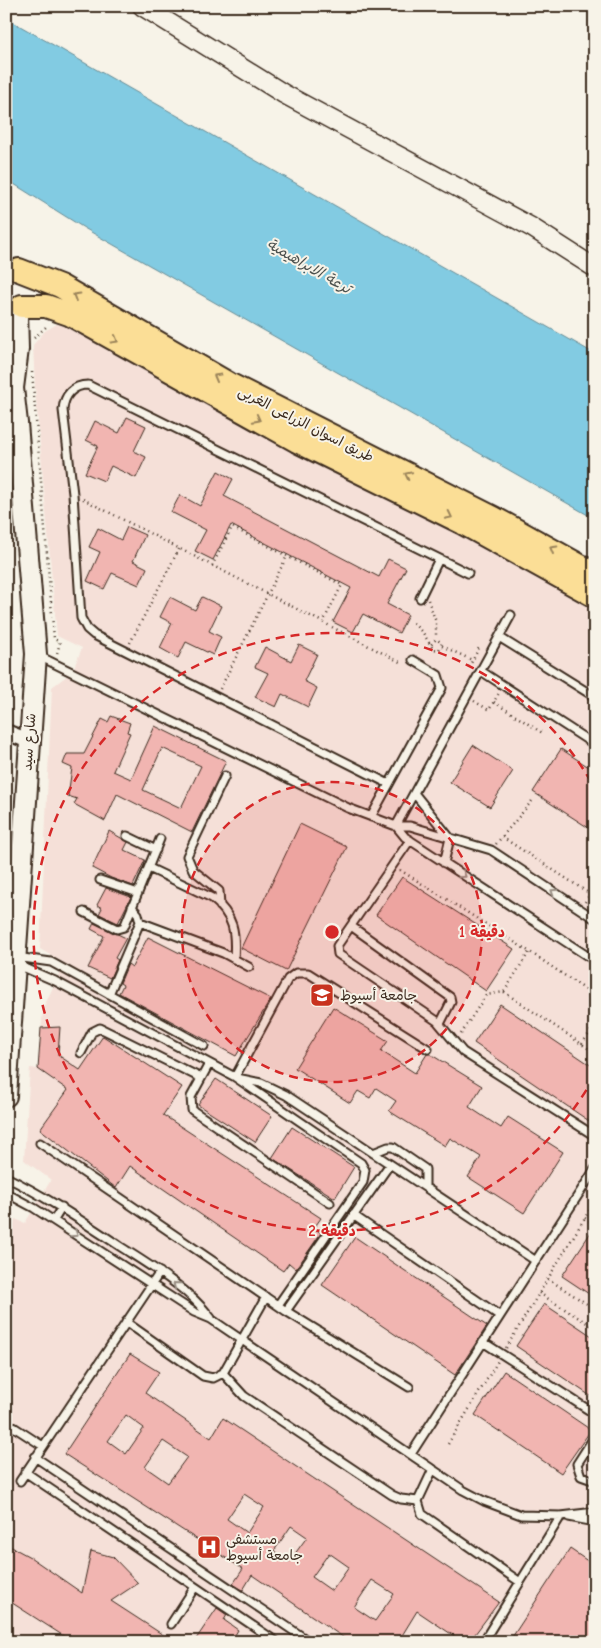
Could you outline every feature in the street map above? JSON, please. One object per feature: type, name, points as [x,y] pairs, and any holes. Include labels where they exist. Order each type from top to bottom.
[{"type":"main road","points":[[10,266],[28,283],[29,291],[15,309]]},
{"type":"main road","name":"طريق اسوان الزراعى الغربى","points":[[10,266],[60,286],[229,384],[494,518],[595,574]]},
{"type":"main road","name":"طريق اسوان الزراعى الغربى","points":[[15,309],[46,306],[69,314],[297,441],[463,523],[595,596]]},
{"type":"main road","name":"شارع سيد","points":[[6,1096],[36,654],[12,424],[10,380],[18,349],[15,309]]},
{"type":"street","points":[[142,6],[284,94],[522,223],[595,268]]},
{"type":"street","points":[[6,732],[29,741]]},
{"type":"lane","points":[[389,784],[90,632],[81,618],[73,494],[63,405],[71,390],[88,384],[468,573]]},
{"type":"lane","points":[[421,596],[439,559]]},
{"type":"lane","points":[[396,826],[511,615]]},
{"type":"lane","points":[[499,637],[595,697]]},
{"type":"lane","points":[[36,654],[328,798],[371,817],[396,826],[410,826],[491,850],[595,919]]},
{"type":"lane","points":[[371,817],[442,688],[438,675],[414,660]]},
{"type":"lane","points":[[481,671],[595,745]]},
{"type":"lane","points":[[220,906],[219,891],[193,870],[186,856],[225,776]]},
{"type":"lane","points":[[414,793],[450,838]]},
{"type":"lane","points":[[396,826],[410,840],[595,961]]},
{"type":"lane","points":[[128,836],[156,850]]},
{"type":"lane","points":[[444,863],[450,838]]},
{"type":"lane","points":[[84,912],[119,929],[124,927],[160,839]]},
{"type":"lane","points":[[410,840],[337,946],[338,954],[440,1024],[463,1052],[595,1136]]},
{"type":"lane","points":[[149,868],[212,898],[220,906],[229,918],[236,934],[234,959]]},
{"type":"lane","points":[[100,880],[138,892]]},
{"type":"lane","points":[[109,994],[140,922],[138,914],[132,908]]},
{"type":"lane","points":[[140,922],[234,959],[249,967]]},
{"type":"lane","points":[[351,926],[450,997],[451,1002],[440,1024]]},
{"type":"lane","points":[[15,960],[51,962],[204,1046]]},
{"type":"lane","points":[[15,960],[235,1078],[361,1163],[365,1170],[363,1182],[278,1305]]},
{"type":"lane","points":[[235,1078],[288,979],[301,972],[308,973],[428,1049]]},
{"type":"lane","points":[[81,1053],[92,1032],[100,1028],[202,1078]]},
{"type":"lane","points":[[209,1064],[190,1102],[195,1113],[330,1203]]},
{"type":"lane","points":[[235,1078],[273,1087],[536,1261]]},
{"type":"lane","points":[[40,1143],[286,1311],[409,1386]]},
{"type":"lane","points":[[373,1153],[388,1147],[394,1147],[425,1169],[425,1187]]},
{"type":"lane","points":[[286,1311],[390,1164]]},
{"type":"lane","points":[[411,1454],[595,1169]]},
{"type":"lane","points":[[6,1177],[42,1194],[160,1272],[198,1304],[211,1319]]},
{"type":"lane","points":[[6,1193],[54,1220],[194,1312],[211,1319],[242,1339],[463,1490],[503,1509],[521,1515],[561,1516],[595,1512]]},
{"type":"lane","points":[[54,1220],[62,1207]]},
{"type":"lane","points":[[353,1215],[500,1316]]},
{"type":"lane","points":[[114,1260],[122,1247]]},
{"type":"lane","points":[[20,1481],[160,1272]]},
{"type":"lane","points":[[126,1322],[203,1376],[213,1378],[223,1373],[266,1297]]},
{"type":"lane","points":[[483,1342],[595,1414]]},
{"type":"lane","points":[[223,1373],[244,1396],[392,1495],[401,1499],[418,1501]]},
{"type":"lane","points":[[6,1422],[42,1446]]},
{"type":"lane","points":[[595,1436],[576,1464],[581,1476],[595,1482]]},
{"type":"lane","points":[[35,1457],[310,1642]]},
{"type":"lane","points":[[434,1469],[418,1501],[418,1508],[427,1518],[520,1582]]},
{"type":"lane","points":[[25,1472],[277,1642]]},
{"type":"lane","points":[[561,1516],[595,1522]]},
{"type":"lane","points":[[483,1642],[561,1516]]},
{"type":"lane","points":[[171,1624],[195,1587]]},
{"type":"path","points":[[32,341],[44,327],[52,323]]},
{"type":"path","points":[[32,368],[54,639],[60,642],[54,663]]},
{"type":"path","points":[[73,494],[400,662]]},
{"type":"path","points":[[212,566],[232,527],[342,585],[323,622]]},
{"type":"path","points":[[126,651],[179,549]]},
{"type":"path","points":[[216,697],[287,556]]},
{"type":"path","points":[[421,596],[435,614],[436,638],[430,645]]},
{"type":"path","points":[[413,623],[436,650],[442,646]]},
{"type":"path","points":[[436,638],[440,640],[442,646],[472,660]]},
{"type":"path","points":[[469,667],[480,646]]},
{"type":"path","points":[[467,697],[489,710],[504,686]]},
{"type":"path","points":[[494,702],[544,734]]},
{"type":"path","points":[[498,841],[532,802]]},
{"type":"path","points":[[502,837],[595,897]]},
{"type":"path","points":[[397,872],[401,870],[595,996]]},
{"type":"path","points":[[586,900],[595,886]]},
{"type":"path","points":[[504,992],[530,952]]},
{"type":"path","points":[[455,1044],[486,995],[504,992],[595,1053]]},
{"type":"path","points":[[582,1044],[595,1025]]},
{"type":"path","points":[[448,1444],[595,1202]]},
{"type":"path","points":[[585,1218],[595,1225]]},
{"type":"path","points":[[548,1278],[595,1309]]},
{"type":"path","points":[[540,1293],[595,1328]]},
{"type":"shaded area","name":"جامعة أسيوط","points":[[57,324],[63,325],[244,426],[487,549],[595,611],[595,1642],[6,1642],[6,1251],[15,1219],[25,1223],[51,1180],[24,1160],[30,1068],[38,1069],[43,1009],[64,963],[40,949],[52,687],[72,672],[82,648],[57,636],[35,387],[33,345],[45,331]]},
{"type":"water","name":"ترعة الابراهيمية","points":[[6,18],[595,354],[595,519],[84,228],[6,179]]},
{"type":"building","points":[[127,417],[146,426],[134,451],[146,457],[136,478],[111,466],[104,481],[85,473],[98,446],[86,440],[95,421],[119,433]]},
{"type":"building","points":[[218,471],[233,479],[224,496],[379,577],[388,559],[406,568],[387,604],[408,615],[399,633],[363,614],[353,632],[333,622],[351,588],[231,525],[213,560],[195,551],[206,530],[171,512],[180,495],[200,506]]},
{"type":"building","points":[[127,527],[145,535],[133,561],[147,568],[139,585],[112,573],[104,589],[87,581],[100,552],[89,547],[98,528],[121,540]]},
{"type":"building","points":[[170,597],[195,610],[202,597],[221,606],[209,631],[221,637],[213,655],[186,642],[178,658],[160,648],[172,623],[160,617]]},
{"type":"building","points":[[299,645],[317,654],[304,681],[317,688],[308,707],[282,694],[276,707],[255,697],[268,673],[255,667],[265,647],[291,661]]},
{"type":"building","points":[[111,716],[130,723],[127,732],[130,733],[113,771],[131,779],[155,726],[226,761],[192,832],[117,794],[105,821],[74,804],[77,799],[68,796],[72,768],[63,764],[67,754],[84,754],[102,719],[108,722]],"holes":[[[162,748],[201,766],[181,808],[143,790]]]},
{"type":"building","points":[[473,745],[513,771],[490,807],[450,782]]},
{"type":"building","points":[[561,749],[595,771],[595,832],[533,792]]},
{"type":"building","points":[[300,824],[347,847],[286,971],[241,948]]},
{"type":"building","points":[[109,831],[128,842],[124,850],[145,860],[133,886],[111,878],[92,868]]},
{"type":"building","points":[[402,877],[514,949],[486,991],[376,915]]},
{"type":"building","points":[[106,888],[131,897],[118,923],[99,914],[102,908],[97,905]]},
{"type":"building","points":[[94,923],[126,938],[115,958],[118,960],[110,978],[88,968],[104,936],[91,929]]},
{"type":"building","points":[[148,937],[271,999],[236,1056],[119,993],[123,985],[120,983],[128,964],[132,967]]},
{"type":"building","points":[[500,1004],[595,1068],[595,1125],[474,1043]]},
{"type":"building","points":[[333,1007],[388,1041],[381,1051],[415,1073],[427,1054],[430,1054],[482,1086],[469,1107],[501,1128],[508,1117],[563,1152],[524,1213],[468,1177],[481,1157],[450,1138],[445,1146],[389,1111],[396,1101],[376,1088],[370,1098],[358,1091],[350,1103],[295,1068]]},
{"type":"building","points":[[60,1027],[58,1055],[80,1070],[103,1036],[182,1087],[163,1115],[321,1218],[314,1228],[321,1233],[296,1269],[289,1263],[283,1271],[130,1166],[116,1188],[40,1129],[68,1090],[38,1069],[41,1028]]},
{"type":"building","points":[[216,1079],[272,1116],[255,1142],[198,1105]]},
{"type":"building","points":[[292,1127],[354,1167],[335,1198],[272,1158]]},
{"type":"building","points":[[595,1226],[595,1298],[562,1276]]},
{"type":"building","points":[[355,1237],[487,1326],[455,1375],[322,1285]]},
{"type":"building","points":[[544,1304],[595,1338],[595,1399],[516,1346]]},
{"type":"building","points":[[130,1354],[159,1372],[145,1393],[211,1438],[223,1418],[499,1602],[469,1642],[463,1642],[417,1611],[398,1642],[350,1642],[252,1575],[243,1590],[233,1584],[243,1569],[64,1454]],"holes":[[[126,1415],[144,1428],[126,1454],[108,1441]],[[163,1441],[187,1457],[168,1483],[145,1467]],[[244,1494],[264,1507],[247,1533],[227,1519]],[[291,1526],[307,1537],[289,1562],[274,1551]],[[329,1553],[349,1567],[332,1591],[312,1577]],[[372,1580],[394,1594],[375,1621],[354,1607]]]},
{"type":"building","points":[[504,1371],[591,1430],[561,1473],[475,1415]]},
{"type":"building","points":[[6,1544],[30,1557],[82,1593],[91,1551],[113,1557],[138,1583],[111,1601],[174,1642],[73,1642],[6,1599]]},
{"type":"building","points":[[570,1549],[595,1566],[595,1634],[589,1642],[509,1642]]},
{"type":"building","points":[[217,1608],[227,1615],[224,1620],[238,1630],[231,1642],[194,1642]]},
{"type":"place","name":"جامعة أسيوط","points":[[322,995]]},
{"type":"place","name":"مستشفی جامعة أسيوط","points":[[209,1547]]}]
